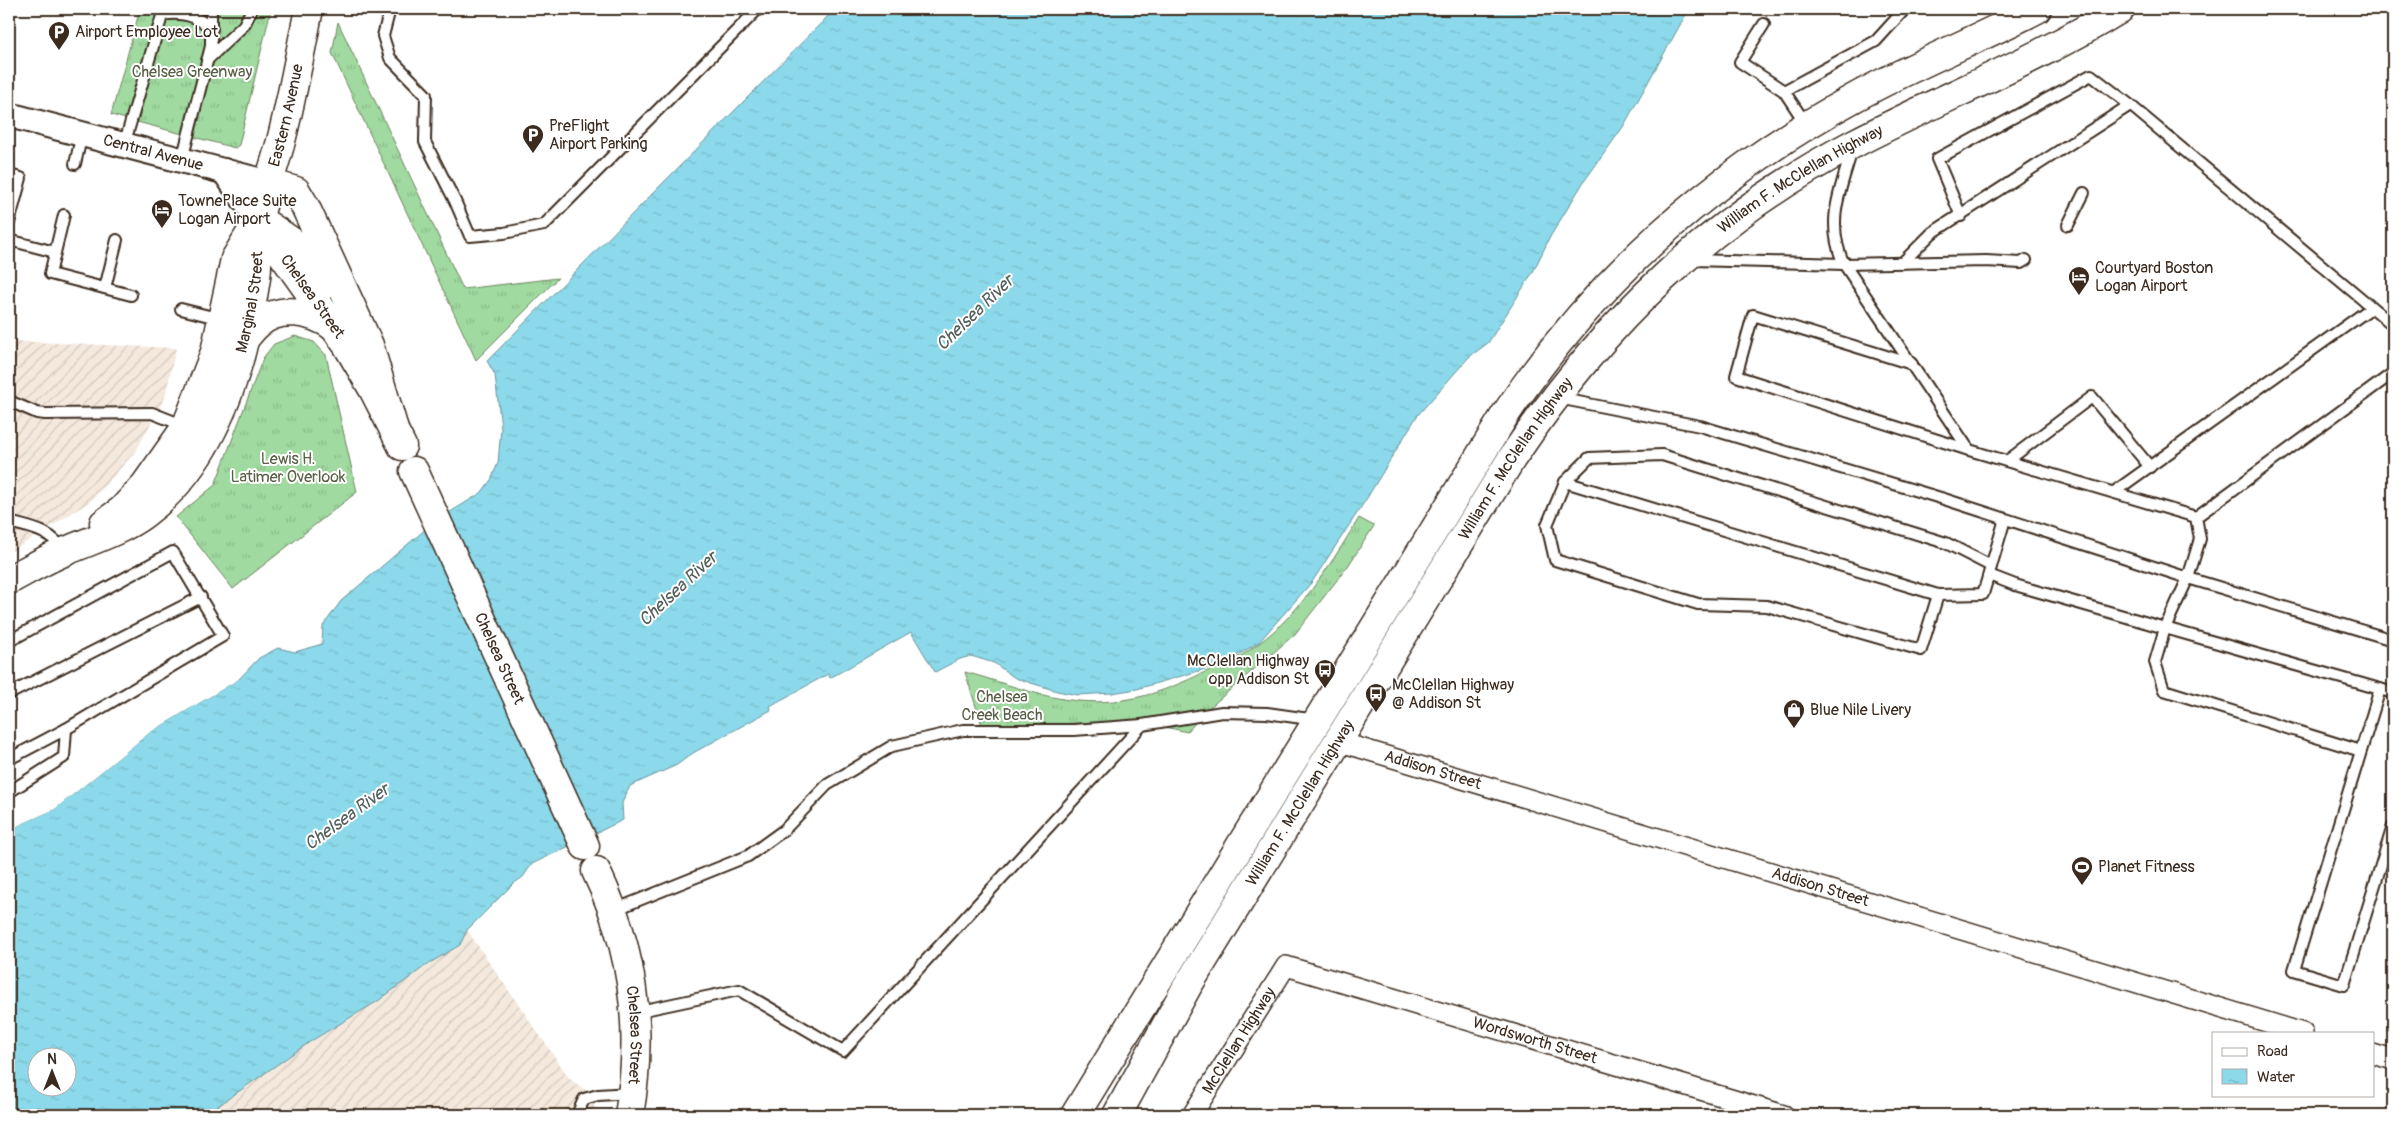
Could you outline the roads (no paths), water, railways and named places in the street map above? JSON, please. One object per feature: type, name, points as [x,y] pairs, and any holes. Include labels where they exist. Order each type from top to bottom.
[{"type":"main road","name":"Eastern Avenue","points":[[258,220],[281,141],[309,9]]},
{"type":"main road","name":"William F. McClellan Highway","points":[[1075,1115],[1505,415],[1559,340],[1606,286],[1673,222],[1737,170],[1806,125],[1887,80],[2037,9]]},
{"type":"main road","name":"William F. McClellan Highway","points":[[1117,1115],[1178,1003],[1512,458],[1554,397],[1610,329],[1682,260],[1768,195],[1854,143],[2032,57],[2120,9]]},
{"type":"main road","name":"Central Avenue","points":[[269,183],[296,191]]},
{"type":"main road","name":"Chelsea Street","points":[[296,191],[320,237],[359,365],[397,436]]},
{"type":"main road","name":"Marginal Street","points":[[64,552],[122,510],[156,471],[186,427],[209,371],[236,259],[258,220]]},
{"type":"main road","name":"Marginal Street","points":[[9,580],[145,514],[174,485],[196,458],[216,422],[229,389],[242,342],[256,279],[258,220]]},
{"type":"main road","name":"Chelsea Street","points":[[258,220],[348,328]]},
{"type":"main road","points":[[242,342],[258,324],[284,312],[307,314],[348,328]]},
{"type":"main road","name":"Chelsea Street","points":[[414,471],[600,880],[628,960],[635,1012],[636,1057],[630,1104]]},
{"type":"street","name":"Central Avenue","points":[[9,115],[269,183]]},
{"type":"street","name":"Chelsea Street","points":[[224,171],[258,220]]},
{"type":"street","name":"Addison Street","points":[[1337,741],[2300,1032]]},
{"type":"street","name":"McClellan Highway","points":[[1192,1115],[1286,966]]},
{"type":"street","name":"Wordsworth Street","points":[[1286,966],[1784,1115]]},
{"type":"street","points":[[2374,1054],[2393,1060]]},
{"type":"lane","points":[[182,160],[207,61],[212,29],[211,9]]},
{"type":"lane","points":[[207,61],[244,25],[252,9]]},
{"type":"lane","points":[[390,9],[383,36],[390,58],[426,95],[425,142],[456,201],[470,236],[504,233],[544,225],[758,9]]},
{"type":"lane","points":[[1784,90],[1876,41],[1905,9]]},
{"type":"lane","points":[[124,145],[163,12],[184,14],[200,20],[212,29]]},
{"type":"lane","points":[[1764,24],[1740,62],[1784,90],[1806,125]]},
{"type":"lane","points":[[1962,216],[1937,159],[2091,75],[2130,105],[2393,325]]},
{"type":"lane","points":[[1902,263],[1932,233],[1962,216],[2130,105]]},
{"type":"lane","points":[[75,164],[82,134]]},
{"type":"lane","points":[[1854,143],[1834,218],[1837,249],[1844,264],[1969,450]]},
{"type":"lane","points":[[9,175],[21,178],[9,223]]},
{"type":"lane","points":[[2068,226],[2084,193]]},
{"type":"lane","points":[[64,216],[50,274],[132,296]]},
{"type":"lane","points":[[9,240],[55,252]]},
{"type":"lane","points":[[105,288],[117,240]]},
{"type":"lane","points":[[1682,260],[1844,264],[1986,261],[2021,263],[2026,260]]},
{"type":"lane","points":[[181,308],[222,319]]},
{"type":"lane","points":[[2114,492],[2371,308]]},
{"type":"lane","points":[[1912,364],[1753,315],[1736,376],[1969,450],[2196,517]]},
{"type":"lane","points":[[2196,517],[2393,373]]},
{"type":"lane","points":[[1554,397],[1700,426],[1944,499],[2188,578],[2393,640]]},
{"type":"lane","points":[[2007,461],[2092,397],[2150,467]]},
{"type":"lane","points":[[9,401],[37,413],[45,414],[152,413],[186,427]]},
{"type":"lane","points":[[1938,595],[1921,650],[1767,606],[1698,604],[1555,560],[1547,525],[1565,482],[1589,458],[1662,455],[1946,543],[2015,584],[2393,693]]},
{"type":"lane","points":[[1565,482],[1938,595],[1983,594],[2005,519]]},
{"type":"lane","points":[[2196,517],[2200,539],[2188,578],[2165,628],[2155,662],[2164,690],[2362,751]]},
{"type":"lane","points":[[9,522],[48,534],[55,538],[64,552]]},
{"type":"lane","points":[[9,641],[173,552],[223,636],[66,729],[9,759]]},
{"type":"lane","points":[[9,694],[201,597]]},
{"type":"lane","points":[[2380,689],[2294,970],[2344,985],[2393,826]]},
{"type":"lane","points":[[600,880],[748,856],[784,830],[827,785],[892,746],[963,730],[1074,730],[1142,725],[1222,712],[1267,713],[1317,720]]},
{"type":"lane","points":[[635,1012],[739,990],[843,1051],[1142,725]]},
{"type":"lane","points":[[9,792],[64,757],[66,729]]},
{"type":"lane","points":[[577,1115],[584,1099],[598,1094],[630,1104]]},
{"type":"water","name":"Chelsea River","points":[[835,9],[1689,9],[1623,127],[1583,183],[1550,237],[1533,272],[1488,343],[1469,357],[1417,416],[1367,498],[1312,582],[1259,642],[1232,659],[1137,689],[1077,695],[1015,678],[994,663],[971,656],[960,659],[935,672],[911,632],[830,678],[828,674],[770,706],[771,710],[693,753],[677,765],[630,786],[622,803],[623,820],[532,864],[523,877],[513,884],[467,930],[460,945],[428,964],[378,1001],[311,1041],[205,1115],[9,1115],[9,832],[19,825],[55,809],[149,733],[239,679],[259,658],[278,648],[295,652],[322,644],[323,626],[341,601],[434,522],[481,493],[491,480],[498,463],[501,428],[495,375],[487,361]]},
{"type":"place","name":"Airport Employee Lot","points":[[59,51]]},
{"type":"place","name":"PreFlight Airport Parking","points":[[533,154]]},
{"type":"place","name":"TownePlace Suite Logan Airport","points":[[162,229]]},
{"type":"place","name":"Courtyard Boston Logan Airport","points":[[2079,296]]},
{"type":"place","name":"McClellan Highway opp Addison St","points":[[1325,689]]},
{"type":"place","name":"McClellan Highway @ Addison St","points":[[1376,713]]},
{"type":"place","name":"Blue Nile Livery","points":[[1794,729]]},
{"type":"place","name":"Planet Fitness","points":[[2082,886]]},
{"type":"park label","name":"Chelsea Greenway","points":[[192,72]]},
{"type":"park label","name":"Lewis H. Latimer Overlook","points":[[288,468]]},
{"type":"park label","name":"Chelsea Creek Beach","points":[[1002,706]]}]
